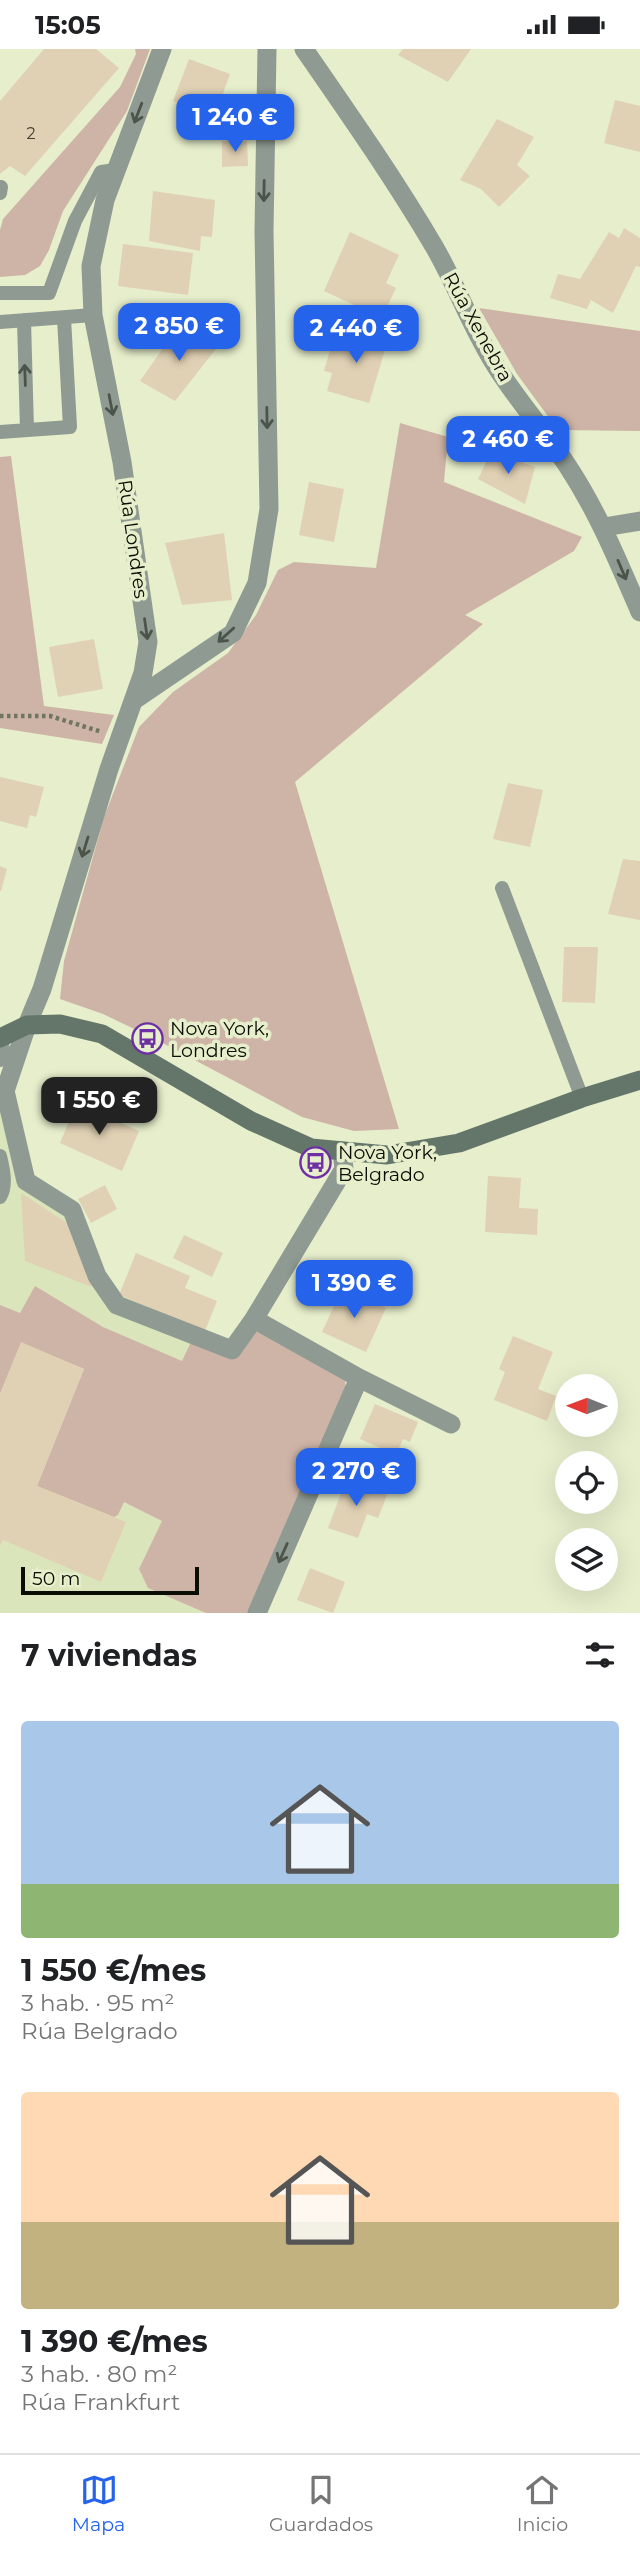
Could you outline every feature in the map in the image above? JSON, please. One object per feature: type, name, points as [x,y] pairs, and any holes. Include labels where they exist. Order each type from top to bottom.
[{"type":"main road","points":[[0,1038],[27,1025],[60,1024],[102,1034],[251,1121],[310,1148],[387,1155],[459,1143],[640,1080]]},
{"type":"street","name":"Rúa Londres","points":[[162,49],[105,201],[91,266],[93,315],[122,463],[148,642],[143,673],[120,737],[42,989],[5,1091],[26,1181],[72,1210],[97,1276],[117,1305],[232,1350],[254,1319]]},
{"type":"street","points":[[134,701],[233,633],[257,583],[269,509],[264,231],[267,49]]},
{"type":"street","name":"Rúa Xenebra","points":[[304,49],[358,127],[436,250],[499,371],[567,464],[604,527],[640,612]]},
{"type":"street","points":[[604,527],[640,521]]},
{"type":"street","points":[[342,1151],[344,1169],[254,1319],[359,1378],[451,1424]]},
{"type":"street","points":[[257,1613],[359,1378]]},
{"type":"lane","points":[[0,293],[49,293],[75,221],[101,172],[117,170]]},
{"type":"lane","points":[[0,322],[93,315]]},
{"type":"lane","points":[[0,432],[70,427],[64,318]]},
{"type":"lane","points":[[24,320],[27,430]]},
{"type":"lane","points":[[502,888],[582,1098]]},
{"type":"lane","points":[[0,1038],[4,1052],[0,1060]]},
{"type":"lane","points":[[0,1156],[4,1172],[3,1193],[0,1197]]},
{"type":"path","points":[[0,716],[50,716],[120,737]]},
{"type":"shaded area","points":[[135,49],[150,49],[127,111],[63,211],[49,250],[40,266],[25,275],[0,277],[0,230],[3,219],[120,87],[136,54]]},
{"type":"shaded area","points":[[479,308],[640,331],[640,431],[558,430],[517,374]]},
{"type":"shaded area","points":[[400,423],[448,437],[444,482],[582,537],[574,551],[465,615],[483,624],[295,782],[399,1129],[354,1131],[302,1117],[155,1039],[103,1014],[60,999],[64,961],[104,817],[139,727],[173,692],[228,653],[256,615],[278,570],[294,562],[376,568]]},
{"type":"shaded area","points":[[11,456],[44,706],[114,715],[102,744],[0,728],[0,457]]},
{"type":"shaded area","points":[[0,1109],[19,1165],[66,1213],[103,1290],[221,1352],[252,1613],[0,1613]]},
{"type":"shaded area","points":[[35,1286],[103,1327],[182,1361],[192,1340],[234,1358],[254,1332],[264,1331],[345,1381],[346,1391],[252,1613],[206,1613],[148,1588],[139,1569],[162,1521],[124,1502],[118,1515],[114,1517],[37,1486],[84,1369],[21,1343],[0,1394],[0,1305],[20,1313]]},
{"type":"building","points":[[44,49],[96,49],[119,68],[25,176],[10,166],[0,174],[0,101]]},
{"type":"building","points":[[403,49],[471,49],[448,82],[398,55]]},
{"type":"building","points":[[189,59],[230,74],[215,116],[173,101]]},
{"type":"building","points":[[615,100],[640,106],[640,152],[604,143]]},
{"type":"building","points":[[497,119],[534,137],[517,165],[530,176],[499,207],[481,189],[460,180]]},
{"type":"building","points":[[222,141],[247,141],[248,166],[222,167]]},
{"type":"building","points":[[153,191],[215,200],[212,237],[201,236],[200,251],[149,241]]},
{"type":"building","points":[[624,228],[640,238],[640,267],[636,266],[613,313],[591,300],[587,309],[550,298],[558,274],[580,279],[609,232],[619,238]]},
{"type":"building","points":[[350,232],[399,255],[386,283],[396,288],[382,318],[324,291]]},
{"type":"building","points":[[123,244],[193,253],[188,295],[118,286]]},
{"type":"building","points":[[346,327],[388,340],[369,403],[327,391],[332,373],[324,371],[331,346],[340,349]]},
{"type":"building","points":[[193,328],[219,345],[175,401],[140,381],[175,331],[186,339]]},
{"type":"building","points":[[491,452],[535,467],[525,504],[478,479]]},
{"type":"building","points":[[309,482],[344,489],[334,542],[299,535]]},
{"type":"building","points":[[224,533],[232,600],[182,605],[165,543]]},
{"type":"building","points":[[94,639],[103,689],[58,697],[49,647]]},
{"type":"building","points":[[0,777],[44,787],[36,817],[30,815],[27,828],[0,821]]},
{"type":"building","points":[[508,783],[543,790],[530,847],[493,839]]},
{"type":"building","points":[[623,859],[640,861],[640,920],[608,914]]},
{"type":"building","points":[[0,866],[7,869],[1,891],[0,891]]},
{"type":"building","points":[[564,947],[598,947],[595,1003],[562,1002]]},
{"type":"building","points":[[77,1103],[139,1131],[122,1171],[60,1143]]},
{"type":"building","points":[[488,1176],[521,1178],[519,1208],[538,1209],[537,1235],[485,1232]]},
{"type":"building","points":[[105,1185],[117,1209],[91,1223],[78,1199]]},
{"type":"building","points":[[21,1193],[67,1223],[92,1287],[25,1261]]},
{"type":"building","points":[[184,1235],[223,1253],[212,1277],[173,1258]]},
{"type":"building","points":[[136,1253],[190,1276],[185,1288],[217,1301],[205,1331],[119,1295]]},
{"type":"building","points":[[342,1289],[386,1308],[366,1352],[322,1332]]},
{"type":"building","points":[[513,1336],[553,1352],[538,1389],[555,1396],[547,1421],[494,1400],[505,1372],[499,1369]]},
{"type":"building","points":[[21,1342],[84,1369],[37,1486],[126,1522],[101,1582],[3,1540],[0,1546],[0,1394]]},
{"type":"building","points":[[375,1404],[418,1422],[410,1442],[403,1439],[396,1455],[360,1439]]},
{"type":"building","points":[[346,1480],[387,1495],[378,1518],[367,1514],[358,1538],[328,1528]]},
{"type":"building","points":[[310,1568],[345,1582],[333,1613],[297,1600]]},
{"type":"place","name":"Nova York, Londres","points":[[147,1039]]},
{"type":"place","name":"Nova York, Belgrado","points":[[315,1163]]}]
